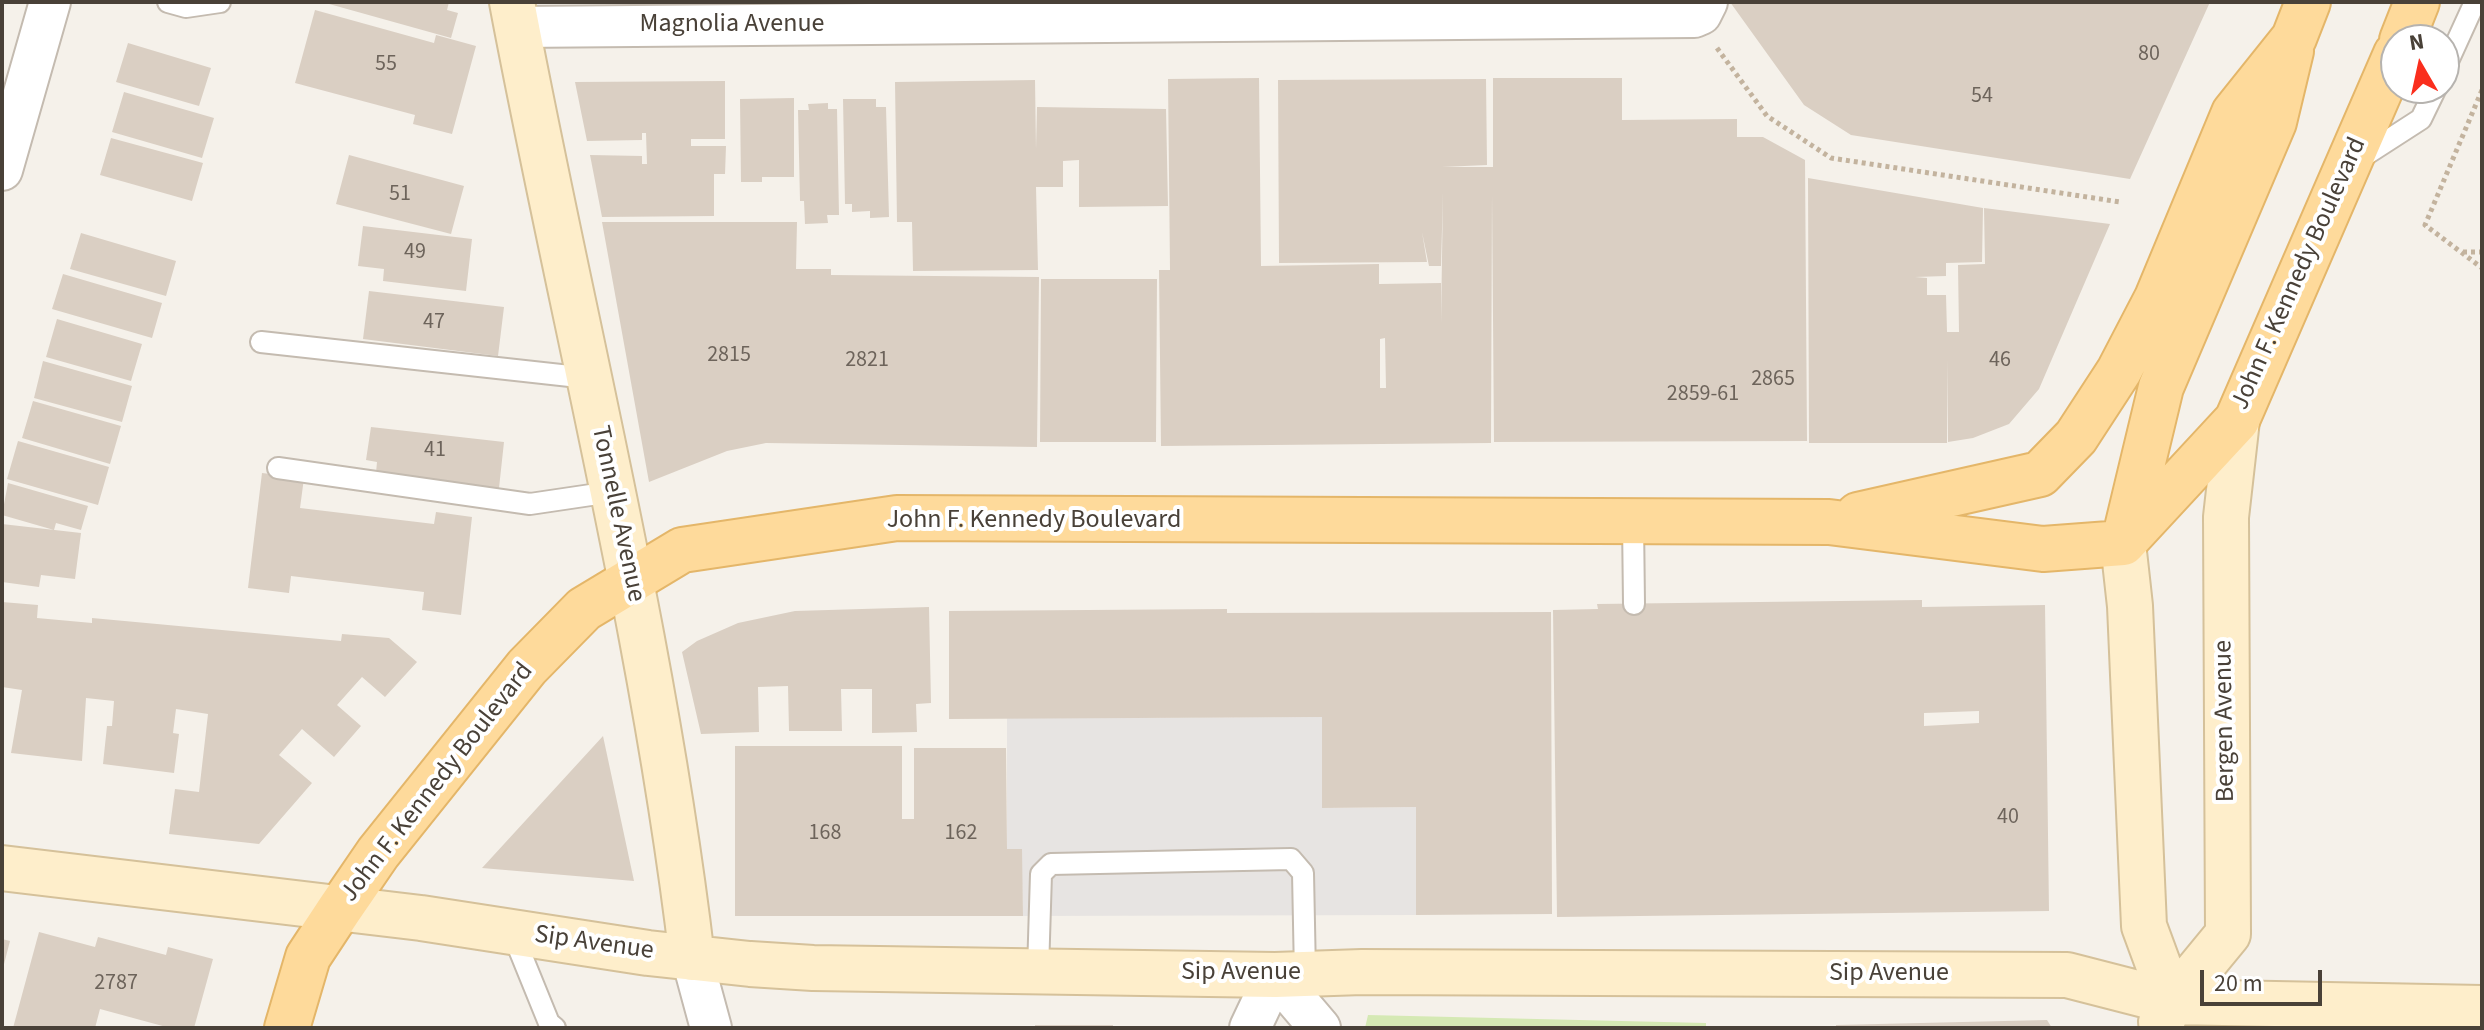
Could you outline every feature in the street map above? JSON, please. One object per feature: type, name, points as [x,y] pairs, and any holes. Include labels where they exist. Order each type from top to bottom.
[{"type":"main road","points":[[2408,24],[2417,2]]},
{"type":"main road","points":[[2123,543],[2161,387],[2274,122],[2301,20]]},
{"type":"main road","name":"John F. Kennedy Boulevard","points":[[1829,522],[2040,474],[2067,446],[2119,371],[2151,310],[2234,113],[2301,20]]},
{"type":"main road","name":"John F. Kennedy Boulevard","points":[[287,1028],[308,957],[339,910],[378,853],[527,667],[584,609],[682,550],[897,518],[1829,522],[2043,549],[2123,543],[2237,420],[2380,90]]},
{"type":"street","points":[[2,170],[50,2]]},
{"type":"street","name":"Magnolia Avenue","points":[[514,14],[1700,10]]},
{"type":"street","name":"Tonnelle Avenue","points":[[514,14],[611,492],[632,580],[692,958],[711,1028]]},
{"type":"street","name":"Bergen Avenue","points":[[2165,1015],[2228,934],[2225,545],[2237,420]]},
{"type":"street","points":[[2123,543],[2130,606],[2144,926],[2165,1015]]},
{"type":"street","name":"Sip Avenue","points":[[2,868],[512,932],[692,958],[813,968],[1290,974],[2067,975],[2165,1015],[2482,1008]]},
{"type":"street","points":[[1250,1028],[1290,974],[1320,1028]]},
{"type":"lane","points":[[168,2],[186,7],[220,2]]},
{"type":"lane","points":[[2460,35],[2475,2]]},
{"type":"lane","points":[[2346,167],[2421,119],[2428,104]]},
{"type":"lane","points":[[261,342],[588,378]]},
{"type":"lane","points":[[278,468],[530,504],[611,492]]},
{"type":"lane","points":[[1633,521],[1634,604]]},
{"type":"lane","points":[[1038,971],[1041,874],[1051,864],[1291,859],[1303,873],[1290,974]]},
{"type":"lane","points":[[512,932],[549,1023],[555,1028]]},
{"type":"path","points":[[1700,10],[1767,116],[1831,158],[2120,202]]},
{"type":"path","points":[[2482,90],[2425,225],[2482,268]]},
{"type":"path","points":[[2461,252],[2482,252]]},
{"type":"green space","points":[[1368,1015],[1706,1023],[1706,1028],[1365,1028]]},
{"type":"shaded area","points":[[1322,717],[1322,808],[1416,807],[1416,915],[1023,916],[1021,849],[1007,849],[1007,718]]},
{"type":"building","points":[[322,2],[449,2],[447,10],[458,13],[451,38]]},
{"type":"building","points":[[1730,2],[2210,2],[2130,179],[1851,135],[1804,105]]},
{"type":"building","points":[[315,10],[434,43],[436,35],[476,46],[452,134],[413,124],[415,115],[295,83]]},
{"type":"building","points":[[128,43],[211,68],[199,106],[116,82]]},
{"type":"building","points":[[1259,78],[1261,266],[1379,264],[1379,284],[1441,283],[1441,323],[1443,192],[1441,266],[1429,266],[1422,232],[1427,262],[1279,263],[1278,80],[1486,79],[1487,165],[1442,167],[1493,167],[1493,78],[1622,78],[1622,120],[1737,119],[1737,137],[1763,137],[1805,160],[1807,441],[1494,442],[1492,194],[1491,443],[1161,446],[1159,270],[1170,270],[1168,79]],"holes":[[[1385,338],[1386,388],[1380,388],[1380,339]]]},
{"type":"building","points":[[1035,80],[1036,149],[1037,107],[1166,109],[1168,206],[1079,207],[1079,160],[1063,161],[1063,187],[1036,187],[1038,270],[913,271],[912,222],[897,222],[895,82]]},
{"type":"building","points":[[725,81],[725,139],[691,139],[691,146],[726,146],[725,174],[714,174],[714,216],[602,217],[590,155],[642,156],[642,164],[647,164],[646,133],[642,133],[642,140],[587,141],[575,82]]},
{"type":"building","points":[[124,92],[214,118],[202,158],[112,132]]},
{"type":"building","points":[[794,98],[794,177],[762,177],[762,182],[741,182],[740,99]]},
{"type":"building","points":[[843,99],[876,99],[876,107],[886,107],[889,217],[870,218],[870,211],[852,212],[852,204],[845,204]]},
{"type":"building","points":[[828,103],[828,109],[837,109],[839,215],[827,215],[828,223],[805,224],[804,201],[800,201],[798,110],[809,110],[808,104]]},
{"type":"building","points":[[111,138],[203,163],[192,201],[100,175]]},
{"type":"building","points":[[349,155],[464,186],[451,234],[336,204]]},
{"type":"building","points":[[1808,178],[1983,208],[1982,262],[1946,263],[1946,276],[1915,277],[1927,278],[1927,295],[1946,295],[1947,332],[1959,332],[1958,265],[1985,264],[1984,208],[2110,224],[2039,389],[2009,424],[1973,438],[1948,442],[1947,359],[1947,443],[1809,443]]},
{"type":"building","points":[[602,222],[797,222],[796,269],[831,269],[831,275],[1039,277],[1037,447],[766,443],[727,451],[649,482]]},
{"type":"building","points":[[363,226],[472,239],[466,291],[383,281],[384,269],[358,266]]},
{"type":"building","points":[[81,233],[176,261],[166,296],[70,269]]},
{"type":"building","points":[[63,274],[162,303],[152,338],[52,309]]},
{"type":"building","points":[[1041,279],[1157,279],[1156,442],[1040,442]]},
{"type":"building","points":[[369,291],[504,307],[498,356],[363,339]]},
{"type":"building","points":[[57,319],[142,344],[131,381],[46,357]]},
{"type":"building","points":[[43,361],[132,386],[122,422],[34,398]]},
{"type":"building","points":[[33,401],[121,426],[110,464],[22,438]]},
{"type":"building","points":[[371,427],[504,442],[499,488],[376,473],[377,462],[366,460]]},
{"type":"building","points":[[18,441],[109,467],[98,505],[7,479]]},
{"type":"building","points":[[262,473],[304,478],[300,508],[434,524],[436,512],[472,517],[461,615],[422,610],[424,592],[291,576],[289,593],[248,588]]},
{"type":"building","points":[[8,483],[88,506],[81,530],[56,523],[54,530],[2,515]]},
{"type":"building","points":[[2,524],[81,533],[75,579],[41,575],[39,587],[2,582]]},
{"type":"building","points":[[1922,600],[1922,607],[2045,605],[2049,911],[1557,917],[1553,610],[1598,609],[1597,604]],"holes":[[[1979,711],[1979,723],[1924,726],[1924,713]]]},
{"type":"building","points":[[2,602],[38,605],[37,618],[92,623],[92,618],[341,641],[342,634],[389,638],[417,662],[385,697],[362,677],[337,705],[361,726],[334,757],[302,729],[279,755],[312,783],[259,844],[169,834],[175,789],[199,792],[208,714],[176,709],[173,733],[179,734],[174,773],[103,764],[107,726],[112,726],[114,701],[86,698],[82,761],[11,753],[22,690],[2,687]]},
{"type":"building","points":[[929,607],[931,703],[916,704],[917,732],[872,733],[872,689],[841,689],[842,731],[789,731],[788,686],[758,687],[759,732],[701,734],[682,652],[697,641],[738,623],[795,611]]},
{"type":"building","points":[[1227,609],[1227,613],[1551,612],[1552,914],[1416,915],[1416,807],[1322,808],[1322,717],[949,719],[949,611]]},
{"type":"building","points":[[603,736],[634,881],[482,868]]},
{"type":"building","points":[[735,746],[902,746],[902,819],[914,819],[914,748],[1006,748],[1007,849],[1022,849],[1023,916],[735,916]]},
{"type":"building","points":[[39,932],[95,947],[98,937],[166,955],[168,947],[213,959],[194,1028],[170,1028],[100,1009],[95,1028],[13,1028]]},
{"type":"building","points":[[2,939],[10,941],[3,968],[2,968]]},
{"type":"building","points":[[2047,1020],[2052,1028],[1836,1028],[1836,1025]]},
{"type":"building","points":[[1035,1025],[1113,1025],[1113,1028],[1035,1028]]}]
